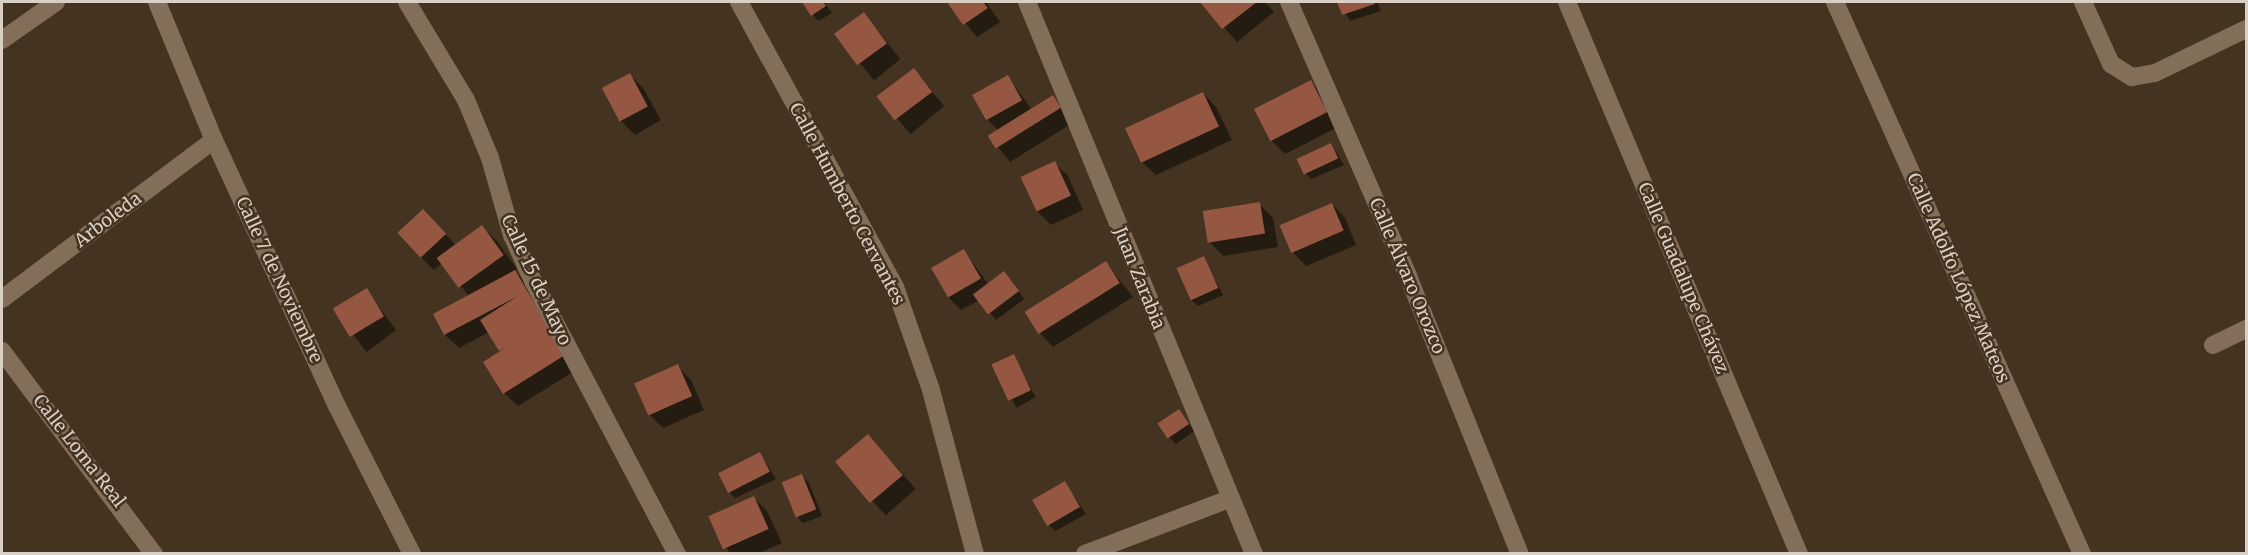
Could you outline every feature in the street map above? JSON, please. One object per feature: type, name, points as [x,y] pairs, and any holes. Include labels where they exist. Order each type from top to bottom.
[{"type":"street","points":[[2,40],[57,2]]},
{"type":"street","name":"Calle 7 de Noviembre","points":[[157,2],[214,140],[337,406],[412,554]]},
{"type":"street","name":"Calle 15 de Mayo","points":[[407,2],[466,100],[490,158],[512,235],[533,281],[677,554]]},
{"type":"street","name":"Calle Humberto Cervantes","points":[[739,2],[895,287],[931,390],[975,554]]},
{"type":"street","name":"Juan Zarabia","points":[[1027,2],[1229,499],[1254,554]]},
{"type":"street","name":"Calle Álvaro Orozco","points":[[1289,2],[1408,276],[1520,554]]},
{"type":"street","name":"Calle Guadalupe Chávez","points":[[1567,2],[1799,554]]},
{"type":"street","name":"Calle Adolfo López Mateos","points":[[1835,2],[2082,554]]},
{"type":"street","points":[[2083,2],[2111,64],[2132,77],[2155,73],[2247,29]]},
{"type":"street","name":"Arboleda","points":[[2,299],[214,140]]},
{"type":"street","points":[[2213,345],[2247,329]]},
{"type":"street","name":"Calle Loma Real","points":[[2,351],[154,554]]},
{"type":"street","points":[[1085,554],[1229,499]]},
{"type":"building","points":[[802,2],[823,2],[826,6],[811,16]]},
{"type":"building","points":[[947,2],[983,2],[988,8],[963,25]]},
{"type":"building","points":[[1200,2],[1257,2],[1222,29]]},
{"type":"building","points":[[1337,2],[1374,2],[1375,4],[1342,15]]},
{"type":"building","points":[[864,12],[887,44],[857,65],[834,34]]},
{"type":"building","points":[[914,68],[932,92],[895,120],[876,96]]},
{"type":"building","points":[[630,73],[648,107],[620,122],[602,88]]},
{"type":"building","points":[[1008,75],[1022,100],[986,120],[972,95]]},
{"type":"building","points":[[1311,80],[1327,112],[1270,141],[1254,109]]},
{"type":"building","points":[[1203,92],[1219,126],[1141,163],[1125,128]]},
{"type":"building","points":[[1053,95],[1061,108],[996,149],[988,136]]},
{"type":"building","points":[[1331,143],[1338,158],[1304,174],[1297,159]]},
{"type":"building","points":[[1055,161],[1071,195],[1037,211],[1021,177]]},
{"type":"building","points":[[1260,202],[1265,234],[1208,243],[1203,211]]},
{"type":"building","points":[[1332,203],[1344,231],[1291,253],[1280,225]]},
{"type":"building","points":[[423,209],[446,234],[421,258],[397,233]]},
{"type":"building","points":[[482,225],[504,255],[458,288],[437,258]]},
{"type":"building","points":[[964,249],[981,278],[948,297],[931,268]]},
{"type":"building","points":[[1204,256],[1218,288],[1191,300],[1177,268]]},
{"type":"building","points":[[1106,261],[1120,283],[1038,334],[1025,312]]},
{"type":"building","points":[[515,270],[565,355],[503,394],[483,362],[505,348],[499,351],[480,320],[518,296],[444,335],[433,314]]},
{"type":"building","points":[[1004,271],[1019,291],[988,314],[973,294]]},
{"type":"building","points":[[367,288],[384,316],[350,337],[333,309]]},
{"type":"building","points":[[1014,354],[1031,390],[1008,401],[991,365]]},
{"type":"building","points":[[678,364],[692,396],[648,415],[634,384]]},
{"type":"building","points":[[1179,409],[1189,424],[1168,438],[1157,424]]},
{"type":"building","points":[[868,434],[903,475],[870,503],[835,462]]},
{"type":"building","points":[[760,452],[770,472],[728,493],[718,473]]},
{"type":"building","points":[[802,474],[816,509],[796,517],[782,482]]},
{"type":"building","points":[[1065,481],[1080,507],[1047,526],[1032,500]]},
{"type":"building","points":[[754,496],[769,529],[723,549],[708,516]]}]
